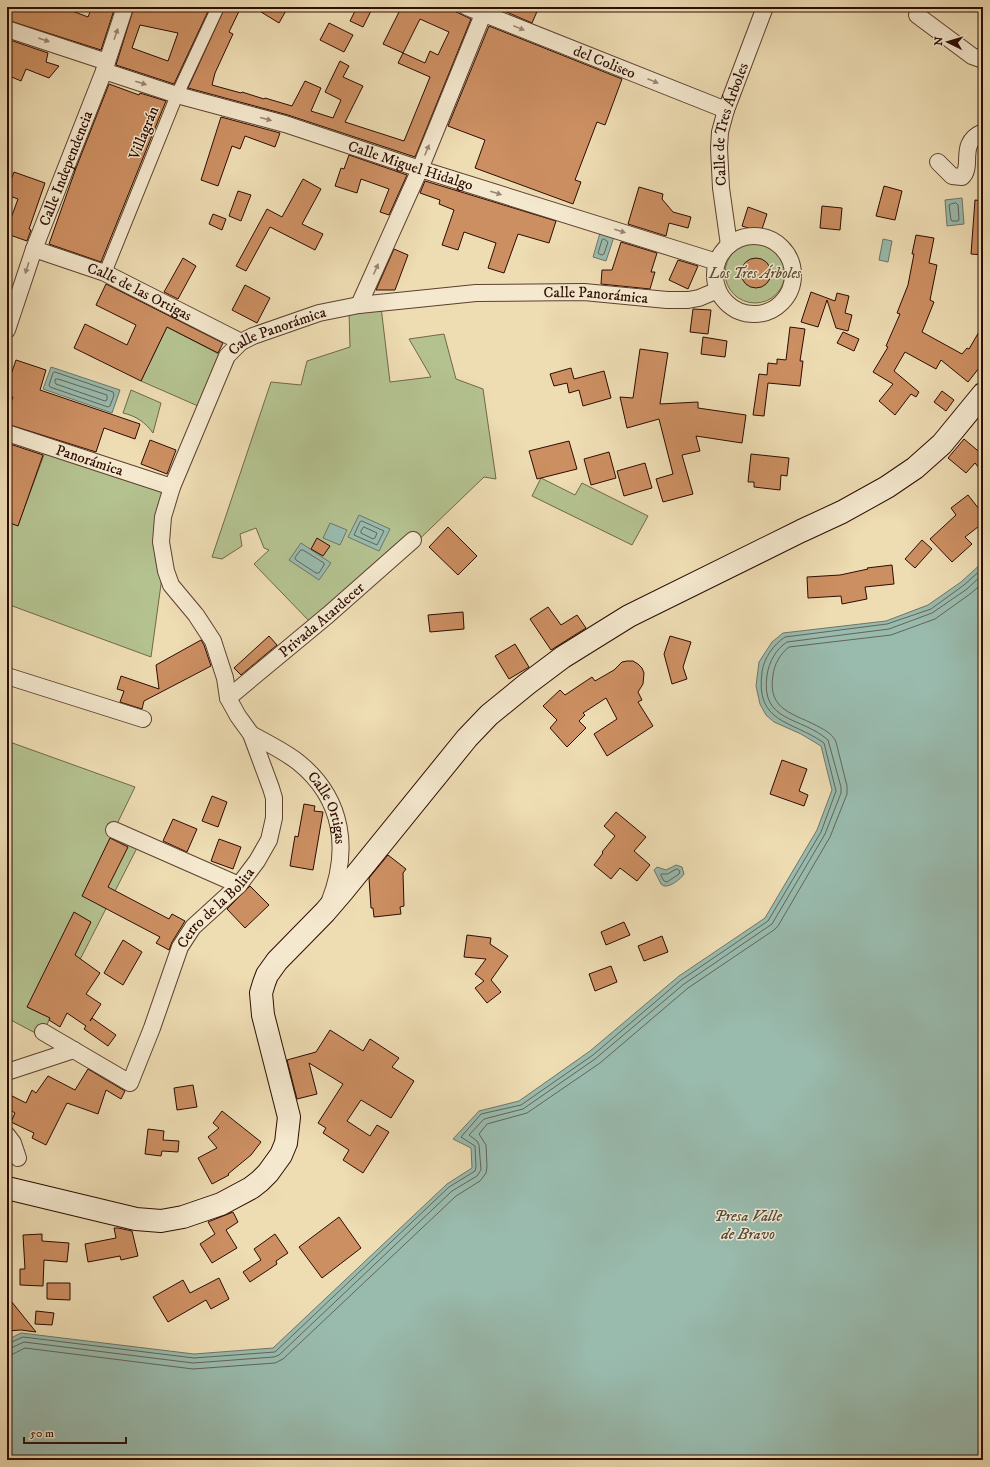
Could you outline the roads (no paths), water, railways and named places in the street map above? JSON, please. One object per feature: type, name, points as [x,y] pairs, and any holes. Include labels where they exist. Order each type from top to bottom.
[{"type":"main road","points":[[7,1188],[136,1219],[161,1221],[183,1217],[221,1204],[251,1188],[260,1181],[281,1155],[287,1136],[289,1117],[263,1015],[261,994],[267,975],[277,961],[325,912],[467,738],[489,715],[509,698],[563,657],[629,616],[842,512],[887,487],[915,468],[942,444],[983,394]]},
{"type":"street","name":"Calle Independencia","points":[[7,330],[34,249],[105,66],[125,7]]},
{"type":"street","name":"Villagrán","points":[[105,273],[177,95],[218,7]]},
{"type":"street","name":"del Coliseo","points":[[467,7],[484,10],[726,110]]},
{"type":"street","name":"Calle de Tres Árboles","points":[[729,245],[720,188],[720,136],[726,110],[762,8]]},
{"type":"street","points":[[359,305],[420,169],[484,10]]},
{"type":"street","points":[[917,15],[972,56],[983,60]]},
{"type":"street","name":"Calle Miguel Hidalgo","points":[[7,28],[177,95],[285,124],[420,169],[717,262]]},
{"type":"street","points":[[938,162],[952,176],[962,177],[966,170],[968,146],[972,139],[983,132]]},
{"type":"street","points":[[761,236],[776,242],[784,250],[790,259],[793,270],[789,292],[783,301],[774,308],[753,314],[742,312],[732,307],[724,300],[718,290],[715,276],[717,262],[722,252],[729,245],[744,237],[761,236]]},
{"type":"street","name":"Calle de las Ortigas","points":[[34,249],[105,273],[241,342]]},
{"type":"street","name":"Calle Panorámica","points":[[251,734],[238,716],[228,698],[225,678],[213,642],[196,615],[171,585],[166,571],[161,542],[163,517],[172,487],[227,356],[241,342],[253,336],[319,313],[359,305],[476,293],[584,292],[667,300],[688,300],[699,298],[718,290]]},
{"type":"street","name":"Panorámica","points":[[7,433],[172,487]]},
{"type":"street","name":"Privada Atardecer","points":[[228,698],[328,615],[413,540]]},
{"type":"street","points":[[7,676],[143,719]]},
{"type":"street","name":"Calle Ortigas","points":[[251,734],[285,754],[304,768],[319,784],[328,797],[334,810],[340,838],[340,867],[334,890],[325,912]]},
{"type":"street","name":"Cerro de la Bolita","points":[[74,1050],[130,1083],[152,1028],[180,947],[186,936],[201,919],[239,884],[264,851],[269,840],[274,818],[274,798],[272,788],[251,734]]},
{"type":"street","points":[[114,830],[239,884]]},
{"type":"street","points":[[42,1032],[74,1050]]},
{"type":"street","points":[[7,1072],[74,1050]]},
{"type":"street","points":[[7,1135],[13,1143],[18,1158]]},
{"type":"water","points":[[962,198],[964,224],[947,226],[945,200]]},
{"type":"water","points":[[600,233],[614,237],[606,261],[593,257]]},
{"type":"water","points":[[883,239],[892,241],[888,262],[879,260]]},
{"type":"water","points":[[51,367],[120,390],[112,413],[43,389]]},
{"type":"water","points":[[359,515],[390,529],[379,551],[348,537]]},
{"type":"water","points":[[330,523],[347,530],[340,545],[323,538]]},
{"type":"water","points":[[301,543],[331,563],[319,580],[289,560]]},
{"type":"water","name":"Presa Valle de Bravo","points":[[983,562],[983,1460],[7,1460],[7,1340],[21,1333],[194,1354],[273,1348],[447,1184],[472,1168],[471,1148],[453,1139],[479,1111],[519,1101],[590,1051],[679,976],[765,918],[817,830],[832,790],[821,746],[801,734],[774,722],[766,715],[760,704],[756,686],[759,662],[772,642],[783,633],[886,621],[928,605],[961,582]]},
{"type":"water","points":[[676,865],[682,867],[684,874],[675,883],[666,886],[661,884],[654,870],[657,867],[666,870]]},
{"type":"park label","name":"Los Tres Árboles","points":[[755,273]]}]
